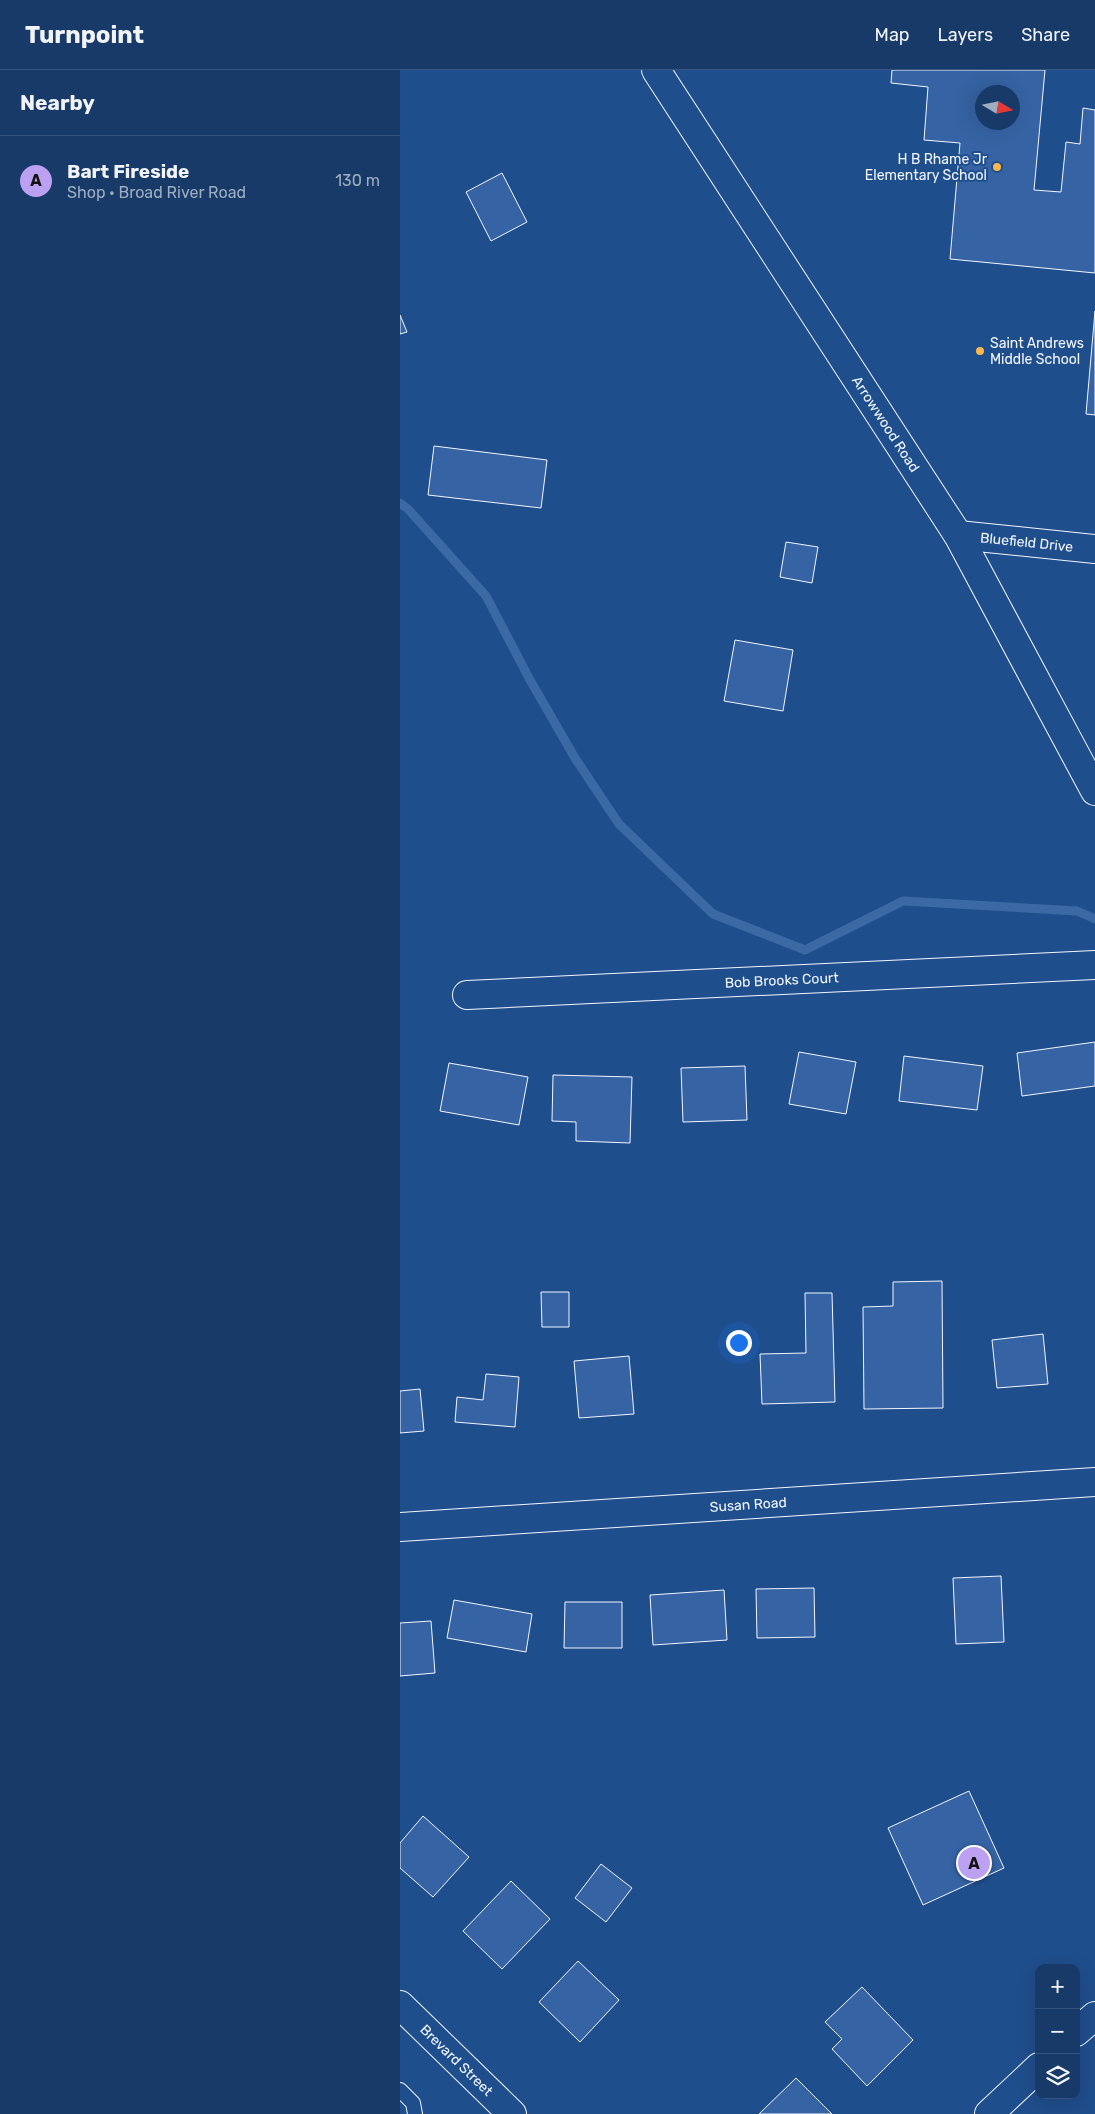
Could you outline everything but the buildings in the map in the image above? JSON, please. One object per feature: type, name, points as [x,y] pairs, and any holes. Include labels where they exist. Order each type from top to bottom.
[{"type":"street","name":"Arrowwood Road","points":[[656,70],[958,535],[1095,791]]},
{"type":"street","name":"Bluefield Drive","points":[[958,535],[1095,549]]},
{"type":"street","name":"Bob Brooks Court","points":[[467,995],[1095,965]]},
{"type":"street","name":"Susan Road","points":[[400,1527],[1095,1482]]},
{"type":"street","name":"Brevard Street","points":[[400,2005],[501,2110]]},
{"type":"street","points":[[1080,2029],[1095,2016]]},
{"type":"street","points":[[989,2114],[1035,2071]]},
{"type":"lane","points":[[402,2095],[413,2103],[416,2114]]},
{"type":"waterway","points":[[400,503],[408,509],[486,596],[530,680],[575,758],[619,824],[713,914],[805,950],[903,901],[1077,911],[1095,919]]},
{"type":"place","name":"H B Rhame Jr Elementary School","points":[[997,167]]},
{"type":"place","name":"Saint Andrews Middle School","points":[[980,351]]},
{"type":"place","name":"Bart Fireside","points":[[974,1863]]}]
